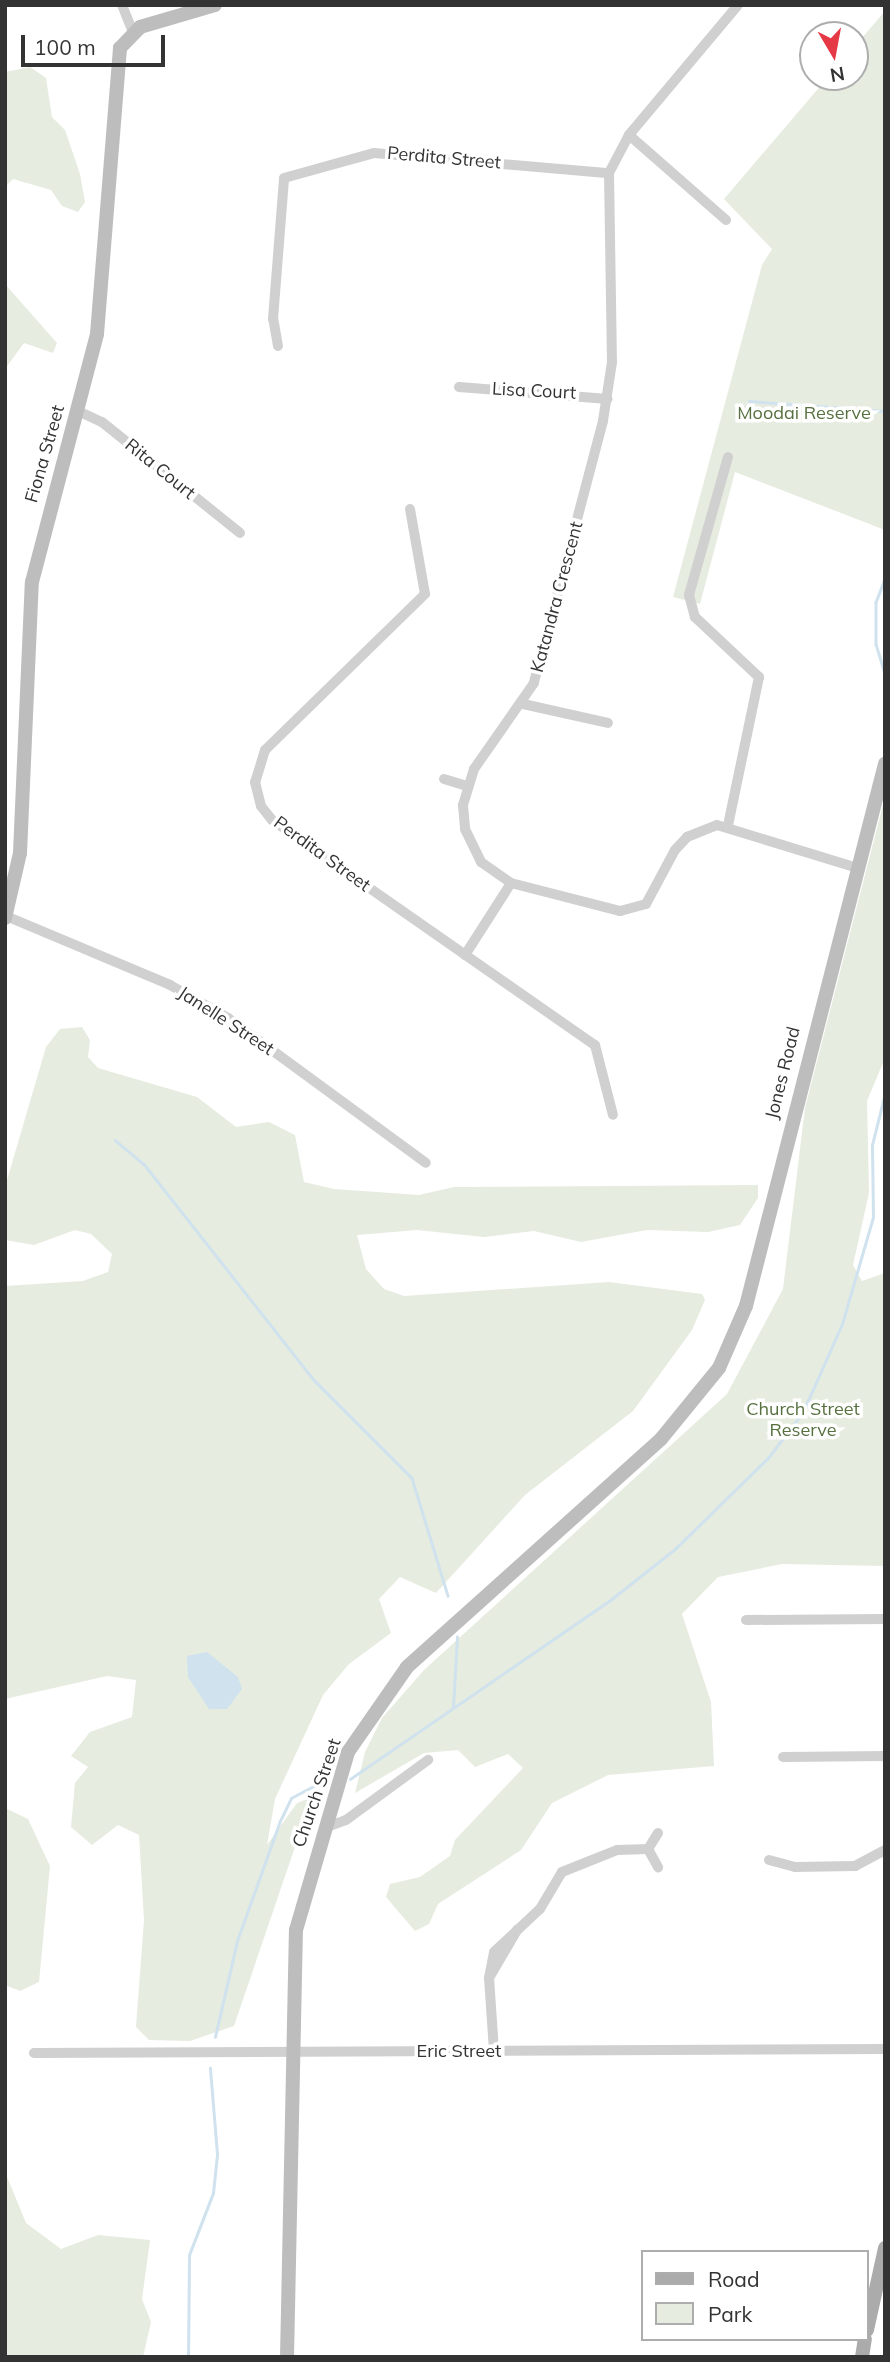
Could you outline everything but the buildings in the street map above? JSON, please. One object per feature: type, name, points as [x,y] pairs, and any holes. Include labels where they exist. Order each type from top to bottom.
[{"type":"main road","points":[[869,2321],[885,2248]]},
{"type":"street","points":[[122,5],[132,30],[215,5]]},
{"type":"street","name":"Katandra Crescent","points":[[467,786],[523,704],[540,663],[608,400],[608,173],[629,135],[738,5]]},
{"type":"street","name":"Fiona Street","points":[[6,917],[20,853],[32,582],[78,411],[101,312],[118,62],[132,30]]},
{"type":"street","points":[[629,135],[726,219]]},
{"type":"street","name":"Perdita Street","points":[[278,346],[273,319],[284,178],[374,153],[608,173]]},
{"type":"street","name":"Lisa Court","points":[[459,387],[608,400]]},
{"type":"street","name":"Rita Court","points":[[78,411],[102,422],[240,533]]},
{"type":"street","points":[[728,457],[689,595],[695,617],[759,677],[729,826]]},
{"type":"street","name":"Perdita Street","points":[[410,509],[425,594],[265,750],[255,782],[272,820],[595,1045],[613,1115]]},
{"type":"street","points":[[523,704],[608,723]]},
{"type":"street","name":"Jones Road","points":[[708,1386],[746,1306],[885,764]]},
{"type":"street","points":[[444,779],[467,786],[465,829],[472,848],[511,883],[630,912],[650,898],[687,837],[729,826],[858,868]]},
{"type":"street","points":[[464,955],[511,883]]},
{"type":"street","name":"Janelle Street","points":[[6,917],[170,985],[228,1018],[426,1163]]},
{"type":"street","name":"Church Street","points":[[287,2357],[296,1930],[348,1752],[387,1689],[661,1439],[708,1386]]},
{"type":"street","points":[[746,1620],[885,1619]]},
{"type":"street","points":[[783,1757],[885,1756]]},
{"type":"street","points":[[324,1828],[346,1820],[428,1760]]},
{"type":"street","points":[[648,1849],[658,1833]]},
{"type":"street","points":[[648,1849],[658,1867]]},
{"type":"street","points":[[494,2051],[489,1978],[506,1958],[517,1930],[540,1909],[562,1872],[617,1850],[648,1849]]},
{"type":"street","points":[[769,1860],[795,1867],[855,1866],[885,1850]]},
{"type":"street","name":"Eric Street","points":[[34,2053],[885,2049]]},
{"type":"green space","name":"Moodai Reserve","points":[[885,11],[885,530],[735,472],[700,604],[673,597],[762,265],[772,249],[724,199],[816,91],[869,91],[869,30]]},
{"type":"green space","points":[[30,67],[46,78],[52,117],[65,130],[80,174],[85,202],[78,212],[62,206],[51,190],[13,179],[5,187],[5,72]]},
{"type":"green space","points":[[5,284],[57,343],[53,353],[24,343],[5,369]]},
{"type":"green space","name":"Church Street Reserve","points":[[885,797],[885,1058],[867,1101],[869,1193],[853,1265],[862,1281],[885,1273],[885,1566],[782,1564],[718,1577],[682,1614],[711,1702],[714,1766],[608,1775],[552,1803],[521,1850],[438,1904],[429,1924],[415,1931],[386,1897],[390,1884],[420,1877],[450,1856],[455,1840],[523,1768],[508,1754],[475,1767],[458,1750],[424,1753],[355,1793],[365,1752],[382,1718],[424,1670],[727,1394],[783,1289],[805,1108]]},
{"type":"green space","points":[[82,1027],[90,1040],[88,1057],[98,1068],[197,1097],[236,1127],[269,1122],[295,1135],[304,1182],[334,1189],[419,1195],[454,1187],[758,1185],[758,1198],[740,1225],[708,1232],[647,1230],[581,1242],[534,1231],[484,1237],[417,1230],[357,1235],[366,1269],[384,1289],[404,1296],[609,1282],[702,1294],[705,1300],[692,1330],[633,1411],[525,1495],[436,1593],[400,1577],[379,1599],[391,1633],[349,1664],[323,1695],[275,1799],[267,1845],[297,1803],[312,1797],[234,2026],[190,2041],[149,2040],[136,2027],[144,1920],[139,1835],[118,1825],[92,1845],[71,1827],[75,1783],[88,1767],[71,1756],[90,1732],[132,1717],[136,1680],[107,1676],[5,1699],[5,1286],[83,1281],[108,1272],[112,1254],[91,1234],[75,1230],[34,1245],[5,1240],[5,1187],[46,1047],[60,1029]]},
{"type":"green space","points":[[5,1808],[28,1819],[50,1866],[39,1982],[20,1991],[5,1985]]},
{"type":"green space","points":[[5,2172],[26,2223],[61,2249],[98,2235],[150,2240],[142,2299],[151,2322],[143,2357],[5,2357]]},
{"type":"water","points":[[207,1652],[238,1677],[242,1689],[227,1709],[209,1709],[188,1677],[187,1656]]},
{"type":"waterway","points":[[749,401],[885,411]]},
{"type":"waterway","points":[[885,579],[876,602],[876,644],[885,674]]},
{"type":"waterway","points":[[350,1779],[609,1601],[675,1549],[768,1458],[803,1412],[842,1324],[873,1217],[872,1145],[885,1093]]},
{"type":"waterway","points":[[115,1140],[144,1164],[315,1381],[412,1478],[448,1596]]},
{"type":"waterway","points":[[453,1707],[457,1637]]},
{"type":"waterway","points":[[215,2037],[237,1941],[280,1821],[291,1798],[319,1783]]},
{"type":"waterway","points":[[188,2357],[189,2255],[213,2193],[217,2154],[210,2068]]}]
